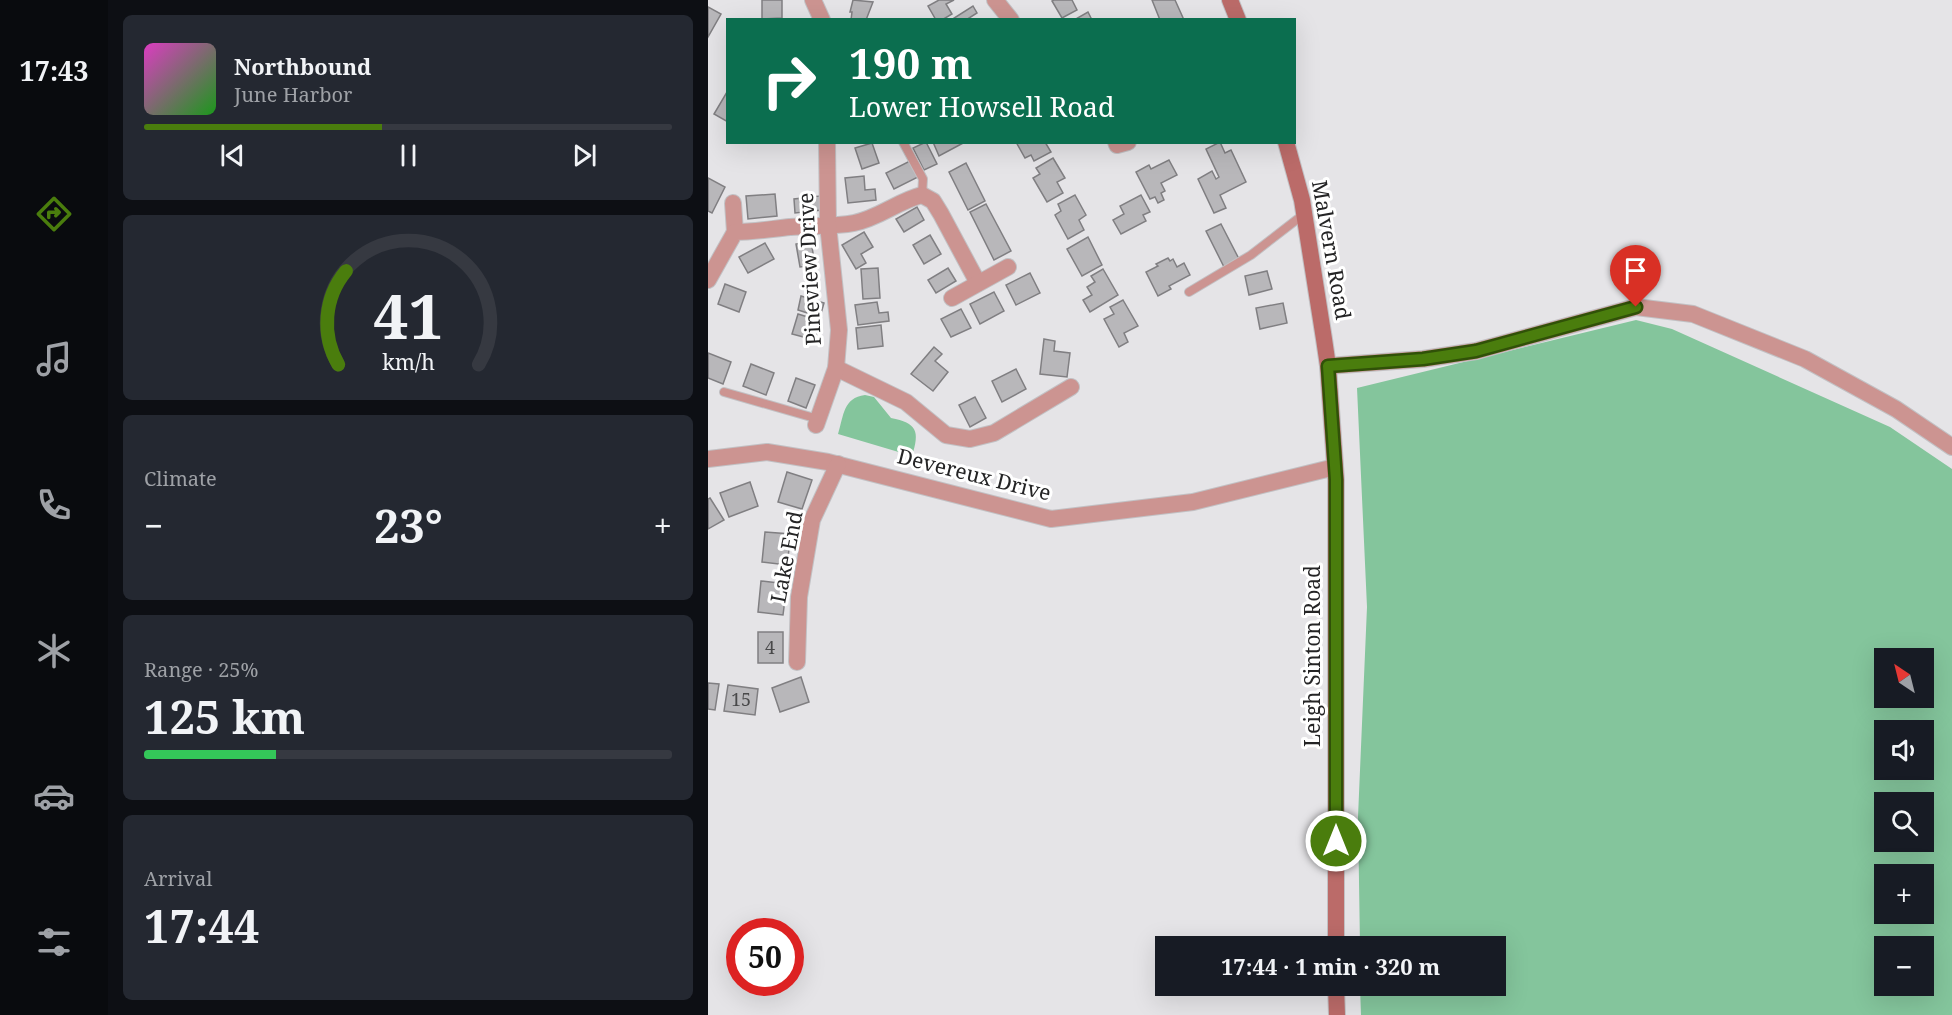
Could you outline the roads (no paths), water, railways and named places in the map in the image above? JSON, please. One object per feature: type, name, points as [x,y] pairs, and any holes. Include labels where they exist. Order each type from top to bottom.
[{"type":"main road","points":[[1230,0],[1237,18]]},
{"type":"main road","name":"Malvern Road","points":[[1286,144],[1304,214],[1328,366]]},
{"type":"main road","name":"Leigh Sinton Road","points":[[1328,366],[1335,467],[1336,936]]},
{"type":"main road","points":[[1336,996],[1336,1015]]},
{"type":"street","points":[[813,0],[821,18]]},
{"type":"street","points":[[995,0],[1009,18]]},
{"type":"street","name":"Pineview Drive","points":[[817,422],[836,368],[839,330],[828,225],[827,144]]},
{"type":"street","points":[[735,232],[853,224],[873,218],[909,198],[922,195],[933,201],[978,283]]},
{"type":"street","points":[[708,280],[735,232],[733,204]]},
{"type":"street","points":[[952,298],[1008,267]]},
{"type":"street","points":[[1328,366],[1423,359],[1476,351],[1636,307],[1693,315],[1805,359],[1896,409],[1952,447]]},
{"type":"street","points":[[836,368],[906,402],[946,435],[970,439],[994,434],[1071,387]]},
{"type":"street","name":"Devereux Drive","points":[[708,459],[767,452],[838,465],[1051,519],[1193,502],[1335,467]]},
{"type":"street","name":"Lake End","points":[[797,662],[799,597],[812,520],[838,465]]},
{"type":"lane","points":[[904,144],[923,178],[922,195]]},
{"type":"lane","points":[[1190,292],[1251,255],[1304,214]]},
{"type":"lane","points":[[724,392],[817,422]]}]
